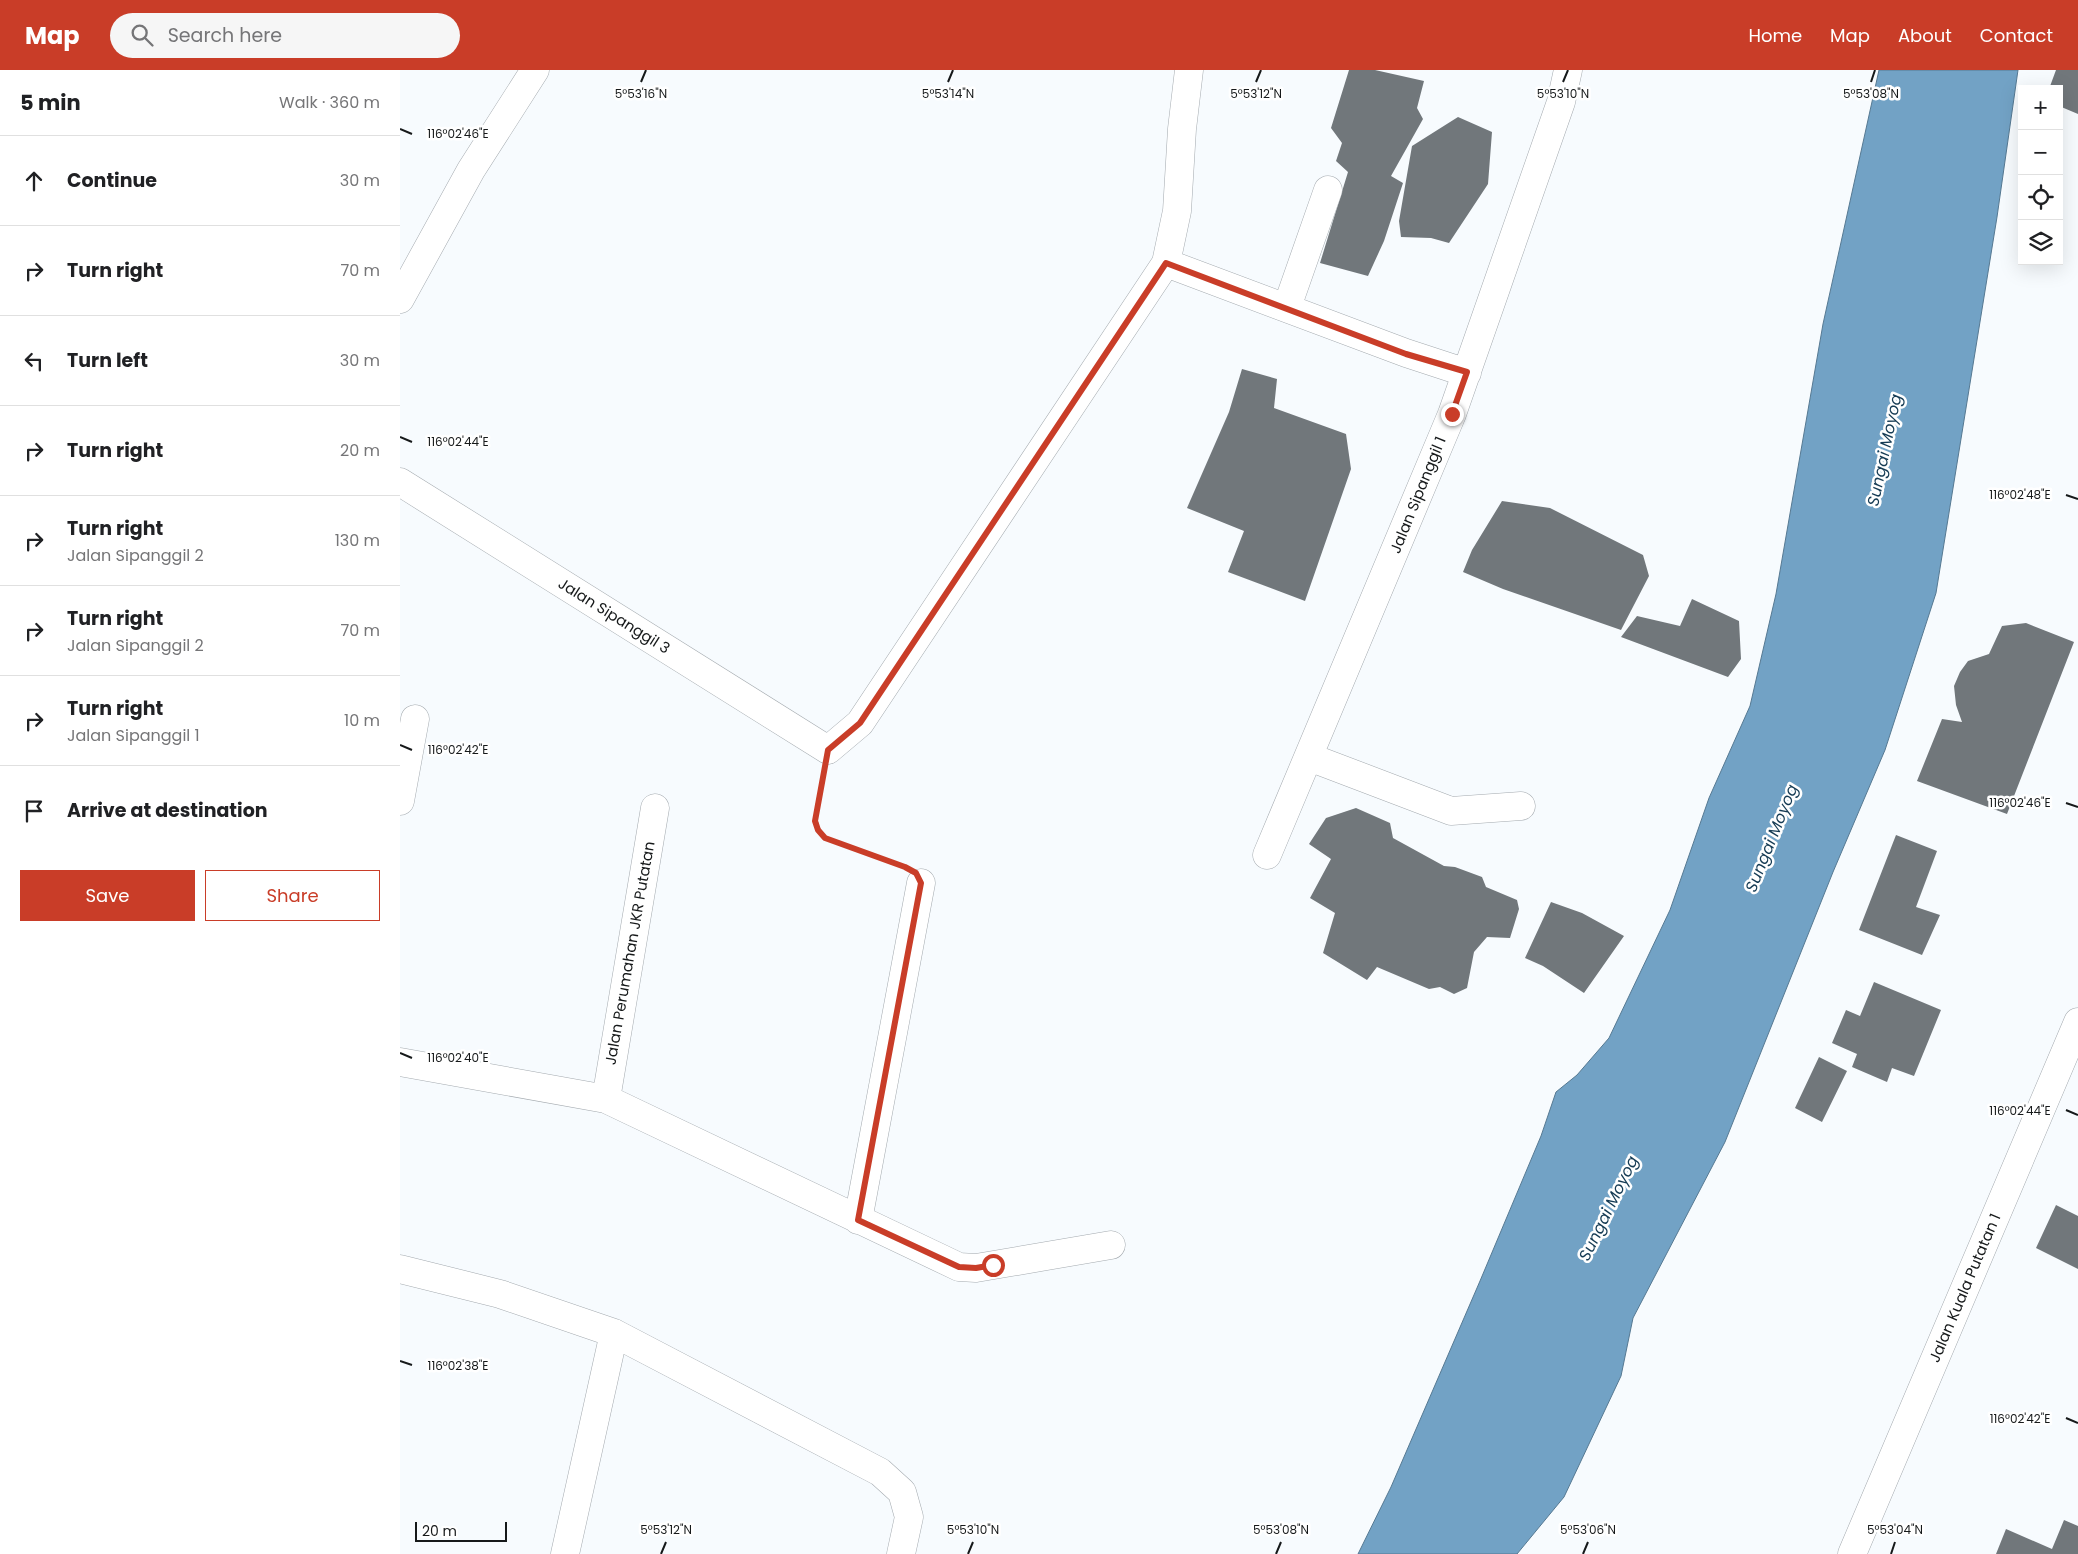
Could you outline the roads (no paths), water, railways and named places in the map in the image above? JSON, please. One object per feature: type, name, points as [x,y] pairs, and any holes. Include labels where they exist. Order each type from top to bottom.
[{"type":"street","points":[[400,299],[471,170],[535,70]]},
{"type":"street","points":[[1189,70],[1182,129],[1177,212],[1166,263],[1406,354],[1467,372]]},
{"type":"street","name":"Jalan Sipanggil 1","points":[[1267,856],[1428,474],[1467,372],[1561,102],[1568,70]]},
{"type":"street","points":[[1287,308],[1328,190]]},
{"type":"street","name":"Jalan Sipanggil 3","points":[[400,482],[828,750],[860,723],[1166,263]]},
{"type":"street","points":[[400,801],[415,719]]},
{"type":"street","points":[[1310,757],[1451,810],[1521,806]]},
{"type":"street","name":"Jalan Perumahan JKR Putatan","points":[[606,1099],[654,808]]},
{"type":"street","points":[[858,1220],[921,883]]},
{"type":"street","name":"Jalan Kuala Putatan 1","points":[[1852,1554],[2078,1022]]},
{"type":"street","points":[[400,1062],[606,1099],[959,1267],[976,1268],[1111,1245]]},
{"type":"street","points":[[400,1269],[500,1294],[614,1333],[880,1472],[902,1492],[909,1517],[901,1554]]},
{"type":"street","points":[[564,1554],[614,1333]]},
{"type":"water","name":"Sungai Moyog","points":[[1879,70],[2018,70],[1997,217],[1936,593],[1885,750],[1833,872],[1725,1142],[1633,1318],[1621,1376],[1564,1497],[1517,1554],[1358,1554],[1391,1487],[1480,1281],[1541,1136],[1556,1092],[1577,1075],[1609,1038],[1670,910],[1709,798],[1750,706],[1776,594],[1823,324]]}]
